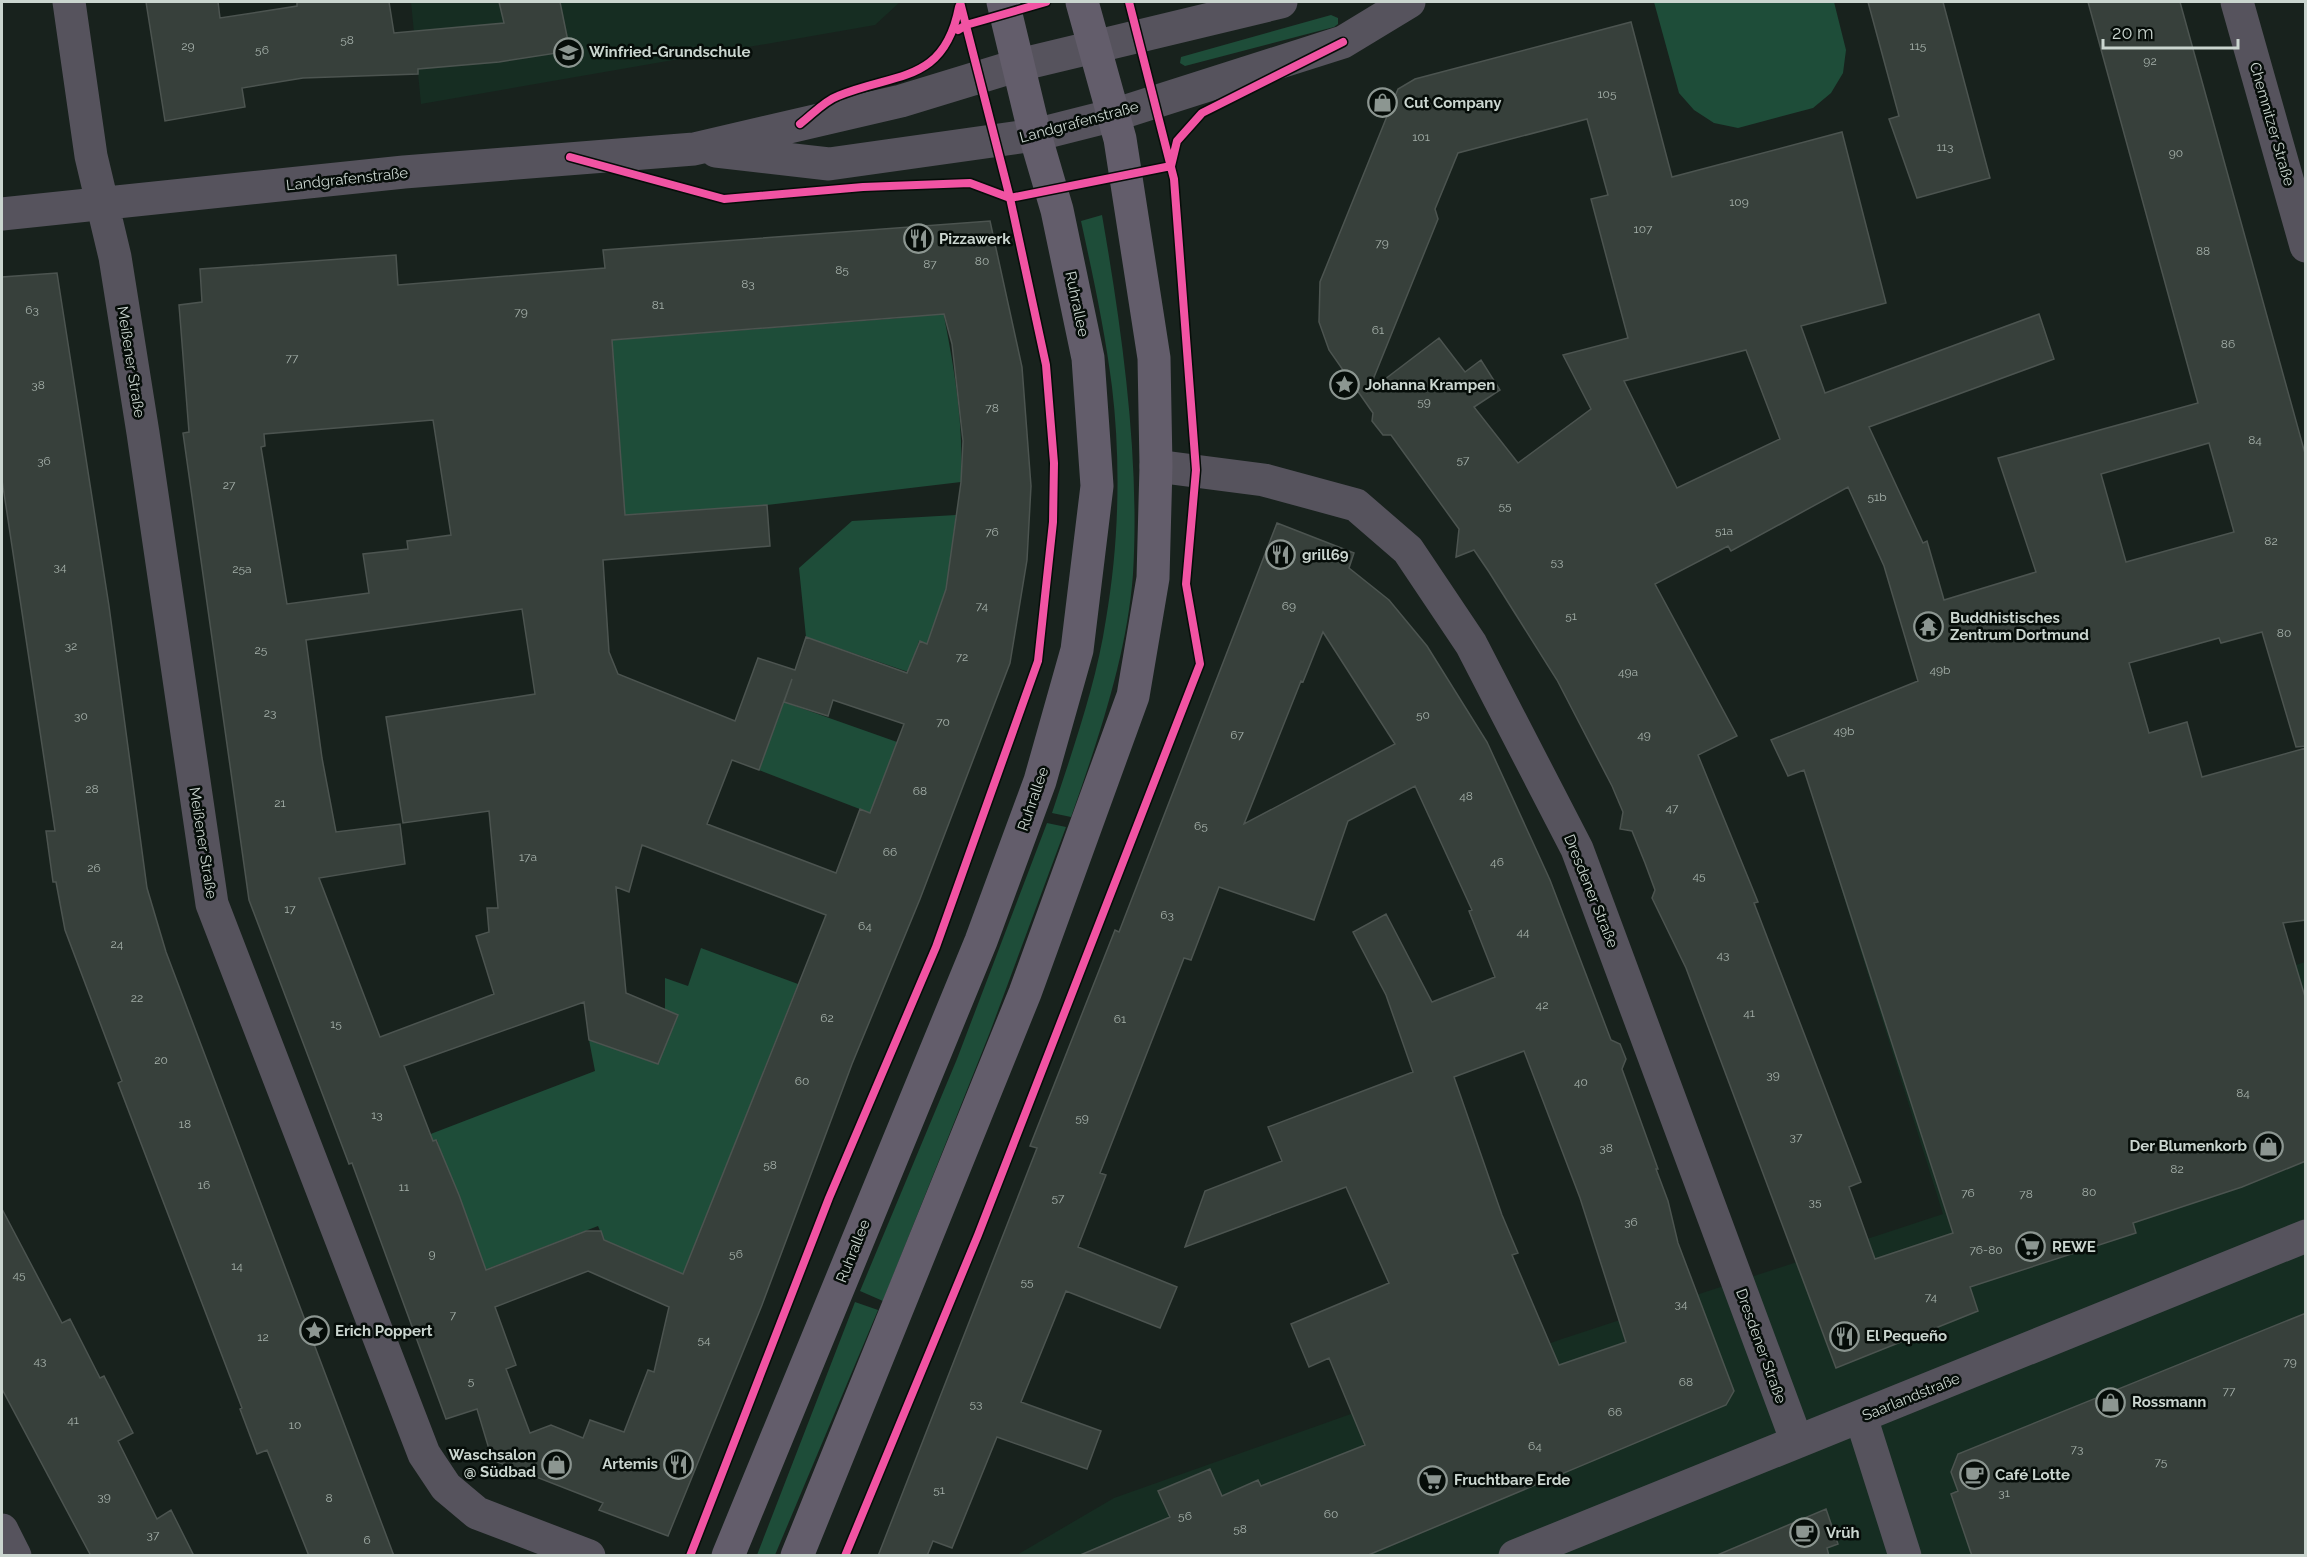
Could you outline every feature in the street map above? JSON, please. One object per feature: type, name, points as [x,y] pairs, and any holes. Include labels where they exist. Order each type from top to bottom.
[{"type":"main road","name":"Ruhrallee","points":[[728,1556],[981,941],[1040,781],[1077,650],[1097,486],[1088,358],[1057,210],[1035,135],[1003,2]]},
{"type":"main road","points":[[797,1556],[1025,993],[1133,696],[1153,578],[1156,466],[1154,357],[1133,217],[1114,115],[1082,2]]},
{"type":"street","name":"Meißener Straße","points":[[69,2],[91,156],[115,258],[143,434],[212,904],[420,1443],[435,1473],[446,1487],[477,1513],[590,1556]]},
{"type":"street","name":"Landgrafenstraße","points":[[2,214],[404,172],[694,149],[901,101],[1019,65],[1281,2]]},
{"type":"street","name":"Landgrafenstraße","points":[[694,149],[829,164],[1035,135],[1114,115],[1343,42],[1409,2]]},
{"type":"street","name":"Chemnitzer Straße","points":[[2238,2],[2306,246]]},
{"type":"street","name":"Dresdener Straße","points":[[1156,466],[1264,480],[1356,505],[1407,549],[1471,644],[1576,849],[1797,1442]]},
{"type":"street","name":"Saarlandstraße","points":[[1515,1556],[2306,1236]]},
{"type":"street","points":[[1861,1417],[1905,1556]]},
{"type":"street","points":[[2,1530],[15,1556]]},
{"type":"shaded area","name":"Winfried-Grundschule","points":[[411,2],[900,2],[875,25],[421,104]]},
{"type":"shaded area","points":[[1834,799],[2171,1006],[2305,962],[2305,1474],[2101,1555],[1015,1556],[1114,1498],[1562,1339],[1943,1214],[1815,805]]},
{"type":"green space","points":[[1654,2],[1834,2],[1846,50],[1843,73],[1831,93],[1813,108],[1738,128],[1714,123],[1694,110],[1679,93]]},
{"type":"green space","points":[[1331,15],[1338,18],[1338,24],[1334,27],[1185,66],[1180,63],[1181,57]]},
{"type":"green space","points":[[1102,215],[1116,303],[1132,440],[1133,574],[1125,636],[1118,667],[1101,728],[1071,817],[1052,813],[1083,717],[1102,644],[1116,532],[1117,444],[1112,387],[1081,221]]},
{"type":"green space","points":[[941,301],[959,413],[961,482],[767,505],[625,515],[612,340],[900,318]]},
{"type":"green space","points":[[956,515],[943,618],[927,644],[919,641],[910,667],[917,675],[806,637],[799,568],[852,521]]},
{"type":"green space","points":[[784,702],[897,742],[870,813],[759,770]]},
{"type":"green space","points":[[1047,823],[1066,827],[990,1032],[883,1301],[860,1291],[957,1059]]},
{"type":"green space","points":[[701,948],[798,984],[683,1274],[604,1240],[598,1226],[479,1272],[437,1140],[431,1142],[428,1135],[595,1071],[589,1040],[658,1064],[678,1016],[665,1010],[665,978],[688,986]]},
{"type":"green space","points":[[855,1302],[878,1310],[775,1555],[757,1555]]},
{"type":"building","points":[[146,2],[218,2],[220,18],[297,6],[297,2],[389,2],[394,33],[504,23],[499,2],[560,2],[570,51],[499,62],[418,69],[418,74],[303,78],[242,88],[245,107],[165,121]]},
{"type":"building","points":[[1868,2],[1943,2],[1990,178],[1917,198],[1889,119],[1899,116]]},
{"type":"building","points":[[2088,2],[2180,2],[2306,457],[2306,746],[2296,747],[2262,632],[2221,643],[2219,638],[2129,663],[2149,733],[2187,722],[2202,777],[2306,748],[2306,920],[2283,923],[2306,1000],[2306,1161],[2242,1187],[2133,1223],[2136,1233],[1970,1287],[1978,1311],[1836,1368],[1686,968],[1652,898],[1655,890],[1645,863],[1632,831],[1620,829],[1623,812],[1612,786],[1557,680],[1489,572],[1474,550],[1456,557],[1459,529],[1391,435],[1383,435],[1372,421],[1373,413],[1329,350],[1319,322],[1320,282],[1398,89],[1415,79],[1631,22],[1672,177],[1842,132],[1886,303],[1801,326],[1825,393],[2039,314],[2054,359],[1869,427],[1923,543],[1927,541],[1944,600],[2036,572],[1998,458],[2198,403]],"holes":[[[1587,119],[1608,195],[1591,199],[1628,338],[1563,355],[1591,409],[1518,463],[1474,407],[1500,390],[1481,360],[1465,372],[1439,338],[1368,392],[1438,219],[1435,209],[1458,153]],[[1746,350],[1780,439],[1677,488],[1624,381]],[[2209,443],[2234,532],[2126,562],[2101,474]],[[1848,487],[1884,566],[1918,681],[1771,740],[1788,776],[1804,770],[1953,1233],[1875,1259],[1849,1187],[1861,1182],[1754,903],[1758,902],[1698,755],[1737,736],[1655,584],[1728,546],[1731,551]]]},
{"type":"building","points":[[990,221],[1022,367],[1031,486],[1027,560],[1010,663],[920,899],[852,1064],[762,1305],[668,1536],[599,1510],[603,1503],[477,1454],[489,1449],[477,1409],[446,1419],[352,1163],[349,1164],[249,900],[183,433],[189,432],[179,305],[202,302],[200,269],[396,255],[398,285],[605,268],[603,250]],"holes":[[[944,314],[952,344],[963,441],[961,482],[946,589],[927,644],[920,641],[907,673],[806,637],[795,670],[758,658],[735,721],[618,674],[609,652],[603,560],[770,546],[767,505],[625,515],[612,340]],[[433,420],[451,535],[407,541],[408,549],[363,554],[369,593],[287,604],[261,447],[265,446],[264,434]],[[522,609],[535,694],[386,717],[403,823],[489,811],[498,908],[487,908],[489,932],[476,936],[494,994],[380,1037],[319,878],[405,864],[400,824],[336,832],[322,758],[306,640]],[[792,679],[784,702],[828,716],[833,700],[904,724],[870,813],[860,809],[836,873],[707,824],[732,760],[759,770]],[[642,845],[826,915],[683,1274],[604,1240],[601,1231],[586,1231],[486,1270],[459,1195],[436,1140],[433,1141],[404,1066],[584,1002],[589,1040],[658,1064],[678,1015],[626,993],[616,887],[629,892]],[[588,1271],[669,1307],[654,1372],[648,1370],[624,1432],[590,1420],[583,1438],[551,1425],[530,1433],[506,1369],[516,1365],[495,1307]]]},
{"type":"building","points":[[57,273],[109,606],[147,888],[166,952],[394,1556],[309,1556],[267,1450],[257,1454],[240,1409],[242,1408],[118,1083],[122,1081],[65,930],[56,882],[53,882],[46,831],[55,831],[2,480],[2,277]]},
{"type":"building","points":[[1277,523],[1354,553],[1349,568],[1389,600],[1427,646],[1487,742],[1550,880],[1611,1040],[1620,1044],[1626,1059],[1622,1069],[1658,1169],[1656,1169],[1668,1201],[1678,1243],[1734,1391],[1726,1405],[1366,1556],[1078,1556],[1170,1517],[1158,1491],[1210,1469],[1222,1496],[1258,1480],[1261,1486],[1365,1445],[1329,1358],[1309,1367],[1291,1324],[1389,1283],[1346,1187],[1185,1247],[1205,1191],[1282,1161],[1268,1127],[1413,1072],[1386,995],[1353,932],[1386,914],[1432,1002],[1495,977],[1469,911],[1472,910],[1415,786],[1348,821],[1314,920],[1219,887],[1191,960],[1184,958],[1100,1173],[1106,1175],[1078,1247],[1177,1287],[1160,1328],[1066,1291],[1021,1402],[1101,1431],[1087,1469],[997,1437],[952,1548],[933,1541],[927,1556],[878,1556],[1037,1148],[1030,1146],[1115,930],[1119,932]],"holes":[[[1323,632],[1395,744],[1244,824],[1301,681],[1303,682]],[[1524,1051],[1580,1198],[1626,1342],[1559,1365],[1512,1255],[1518,1253],[1502,1215],[1454,1077]]]},
{"type":"building","points":[[2,1209],[62,1323],[70,1319],[100,1378],[104,1376],[133,1433],[118,1441],[157,1519],[171,1510],[194,1556],[91,1556],[2,1389]]},
{"type":"building","points":[[2306,1313],[2306,1556],[1972,1556],[1951,1494],[1958,1491],[1951,1472],[1958,1454]]},
{"type":"building","points":[[1826,1509],[1838,1544],[1827,1548],[1829,1556],[1715,1556]]},
{"type":"cycle path","points":[[690,1556],[829,1198],[936,947],[1038,661],[1053,522],[1054,463],[1046,365],[1010,198],[960,2]]},
{"type":"cycle path","points":[[958,30],[966,25],[1046,2]]},
{"type":"cycle path","points":[[845,1556],[978,1235],[1200,664],[1186,584],[1196,470],[1174,179],[1129,2]]},
{"type":"cycle path","points":[[800,124],[833,98],[859,88],[898,78],[929,63],[942,50],[952,32],[959,7]]},
{"type":"cycle path","points":[[570,157],[724,199],[863,187],[970,183],[1010,198],[1171,166],[1177,141],[1202,113],[1343,42]]},
{"type":"place","name":"Winfried-Grundschule","points":[[568,52]]},
{"type":"place","name":"Cut Company","points":[[1383,103]]},
{"type":"place","name":"Pizzawerk","points":[[918,239]]},
{"type":"place","name":"Johanna Krampen","points":[[1344,385]]},
{"type":"place","name":"grill69","points":[[1281,555]]},
{"type":"place","name":"Buddhistisches Zentrum Dortmund","points":[[1929,627]]},
{"type":"place","name":"Der Blumenkorb","points":[[2268,1146]]},
{"type":"place","name":"REWE","points":[[2031,1247]]},
{"type":"place","name":"Erich Poppert","points":[[314,1331]]},
{"type":"place","name":"El Pequeño","points":[[1845,1336]]},
{"type":"place","name":"Rossmann","points":[[2111,1402]]},
{"type":"place","name":"Waschsalon @ Südbad","points":[[557,1464]]},
{"type":"place","name":"Artemis","points":[[679,1464]]},
{"type":"place","name":"Café Lotte","points":[[1974,1475]]},
{"type":"place","name":"Fruchtbare Erde","points":[[1433,1480]]},
{"type":"place","name":"Vrüh","points":[[1805,1533]]}]
